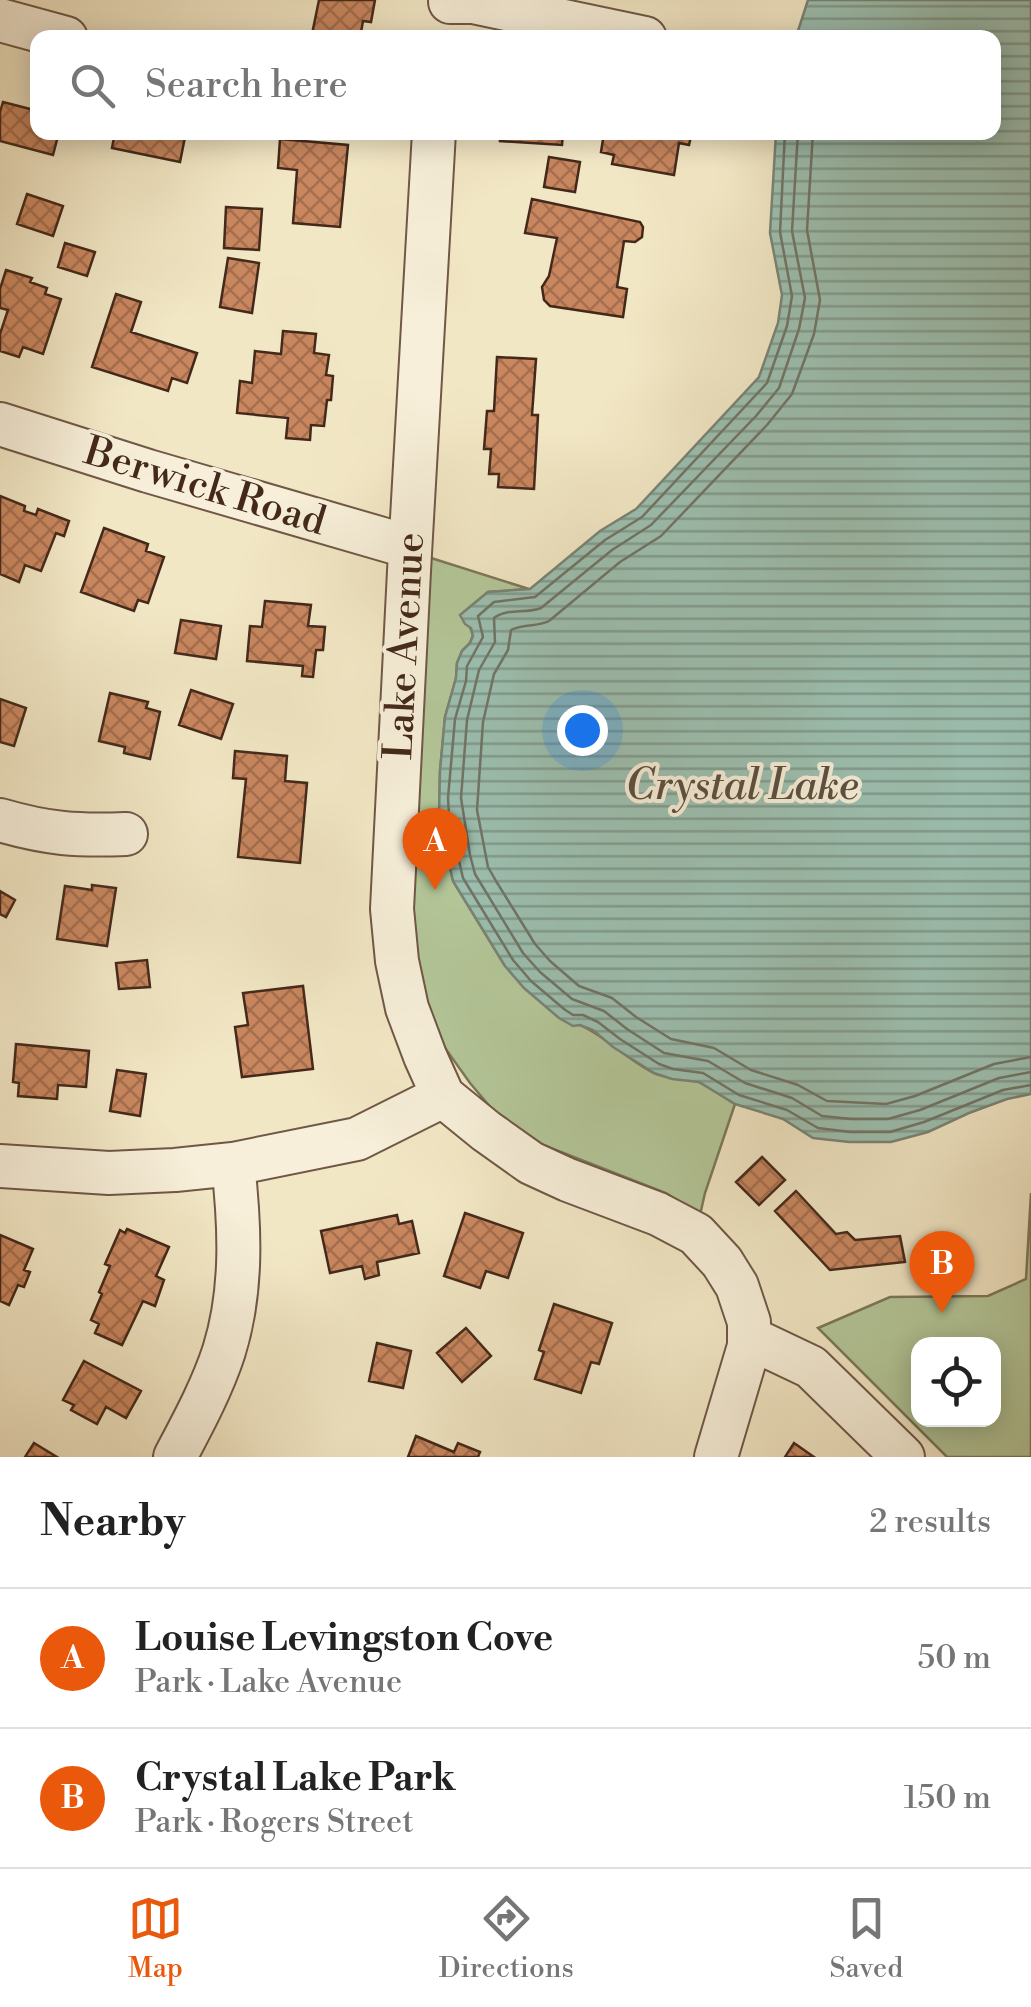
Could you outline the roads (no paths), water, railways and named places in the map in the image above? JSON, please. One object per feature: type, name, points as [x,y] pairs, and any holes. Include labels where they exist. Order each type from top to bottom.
[{"type":"street","points":[[448,13],[473,2],[607,30]]},
{"type":"street","points":[[0,20],[37,30]]},
{"type":"street","name":"Lake Avenue","points":[[434,140],[392,910],[407,1008],[443,1096],[486,1131],[531,1162],[658,1214],[696,1234],[722,1262],[738,1286],[750,1338],[746,1364],[716,1457]]},
{"type":"street","name":"Berwick Road","points":[[0,424],[410,547]]},
{"type":"street","points":[[0,820],[40,832],[81,836],[126,834]]},
{"type":"street","points":[[0,1166],[109,1173],[232,1164],[356,1138],[443,1096]]},
{"type":"street","points":[[175,1457],[224,1350],[234,1306],[239,1255],[232,1164]]},
{"type":"street","points":[[750,1338],[812,1367],[904,1457]]},
{"type":"water","name":"Crystal Lake","points":[[808,0],[1031,0],[1031,1094],[1007,1099],[928,1132],[891,1142],[813,1138],[783,1119],[735,1104],[699,1082],[654,1073],[593,1030],[559,1018],[505,966],[453,881],[439,816],[445,717],[457,663],[473,636],[460,615],[488,592],[530,589],[600,531],[636,509],[759,377],[778,323],[782,295],[770,233],[776,140],[1001,140],[1001,30],[798,30]]},
{"type":"place","name":"Louise Levingston Cove","points":[[435,890]]},
{"type":"place","name":"Crystal Lake Park","points":[[942,1313]]}]
